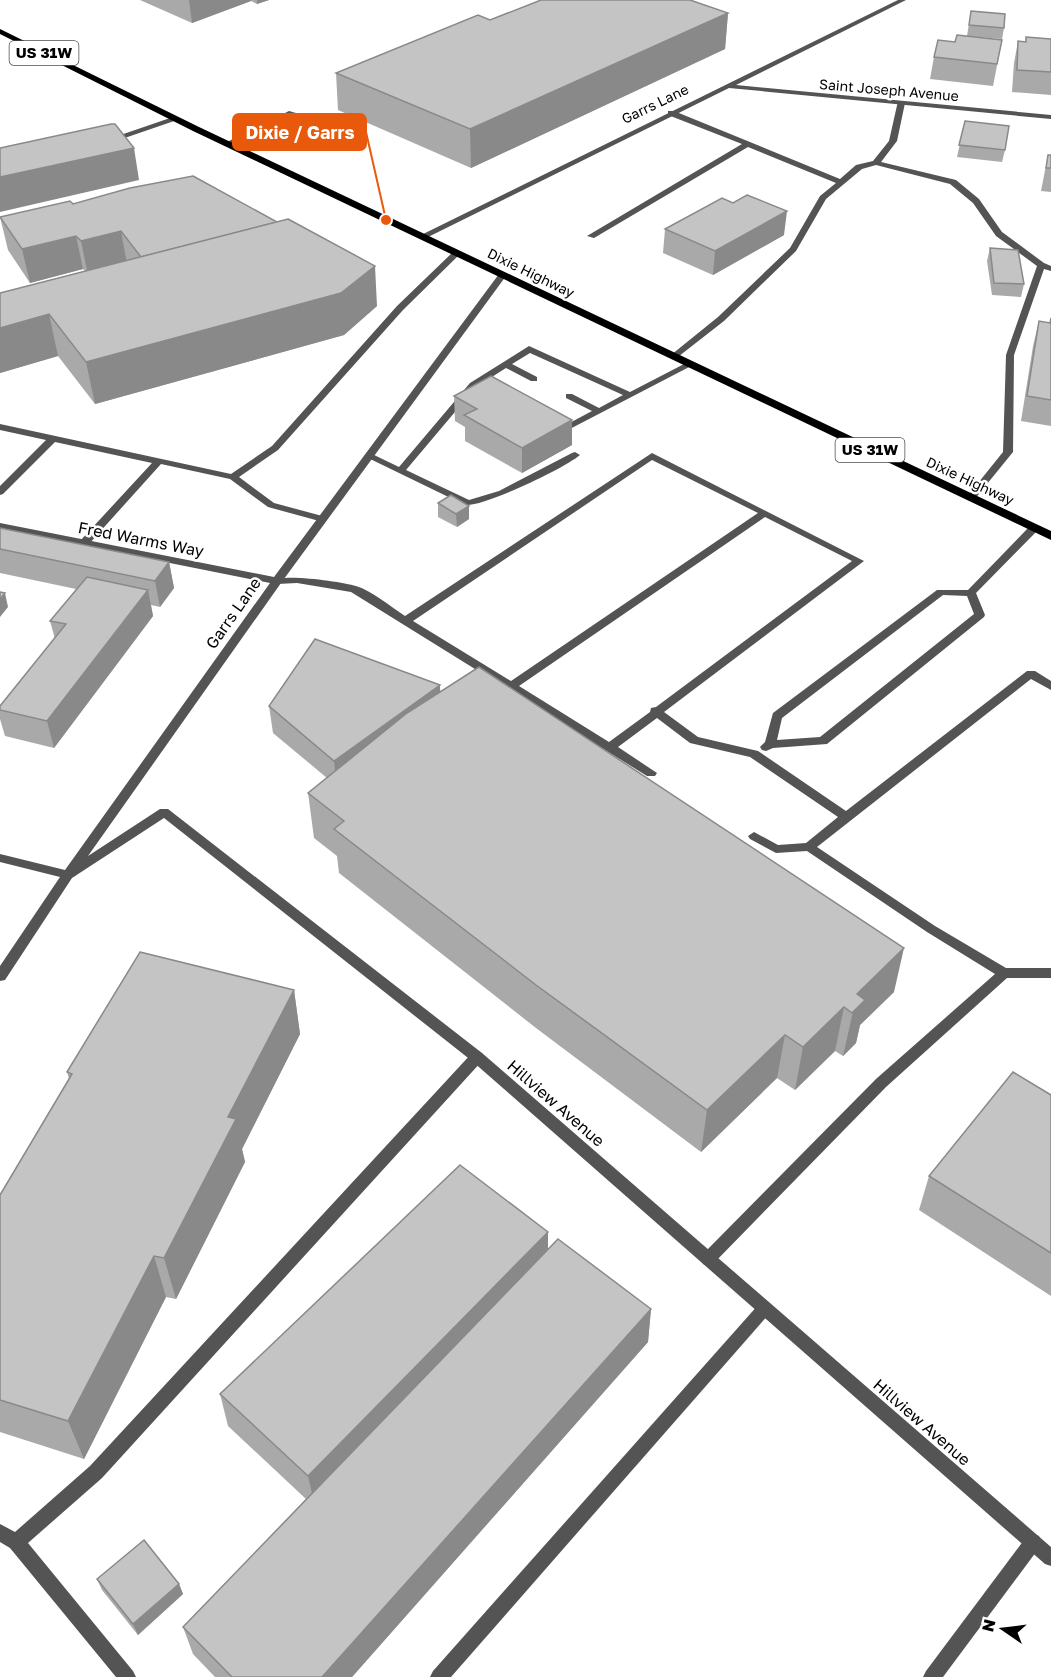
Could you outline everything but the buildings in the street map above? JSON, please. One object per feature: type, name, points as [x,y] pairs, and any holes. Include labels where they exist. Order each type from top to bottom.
[{"type":"main road","name":"Dixie Highway","points":[[0,31],[227,144],[1051,536]]},
{"type":"street","name":"Garrs Lane","points":[[421,237],[903,0]]},
{"type":"street","name":"Saint Joseph Avenue","points":[[725,86],[1051,117]]},
{"type":"street","points":[[876,163],[893,141],[902,103]]},
{"type":"street","points":[[227,144],[292,113]]},
{"type":"street","points":[[671,113],[841,182]]},
{"type":"street","points":[[102,142],[176,119]]},
{"type":"street","points":[[591,236],[748,144]]},
{"type":"street","points":[[674,357],[722,319],[793,249],[823,198],[859,167],[876,163],[953,182],[976,201],[999,234],[1041,266],[1051,269]]},
{"type":"street","points":[[233,477],[274,448],[400,308],[456,254]]},
{"type":"street","points":[[971,498],[1008,452],[1010,355],[1041,266]]},
{"type":"street","name":"Garrs Lane","points":[[0,976],[68,875],[277,581],[502,276]]},
{"type":"street","points":[[400,471],[473,385],[529,349],[630,394]]},
{"type":"street","points":[[505,364],[534,379]]},
{"type":"street","points":[[553,424],[564,429],[689,364]]},
{"type":"street","points":[[473,385],[483,390]]},
{"type":"street","points":[[569,396],[598,411]]},
{"type":"street","points":[[0,427],[233,477],[271,505],[323,519]]},
{"type":"street","points":[[0,492],[53,438]]},
{"type":"street","points":[[369,456],[468,503],[502,493],[575,455]]},
{"type":"street","points":[[405,621],[652,456],[859,561],[655,711],[610,747]]},
{"type":"street","points":[[84,543],[159,461]]},
{"type":"street","points":[[511,686],[765,513]]},
{"type":"street","name":"Fred Warms Way","points":[[0,526],[277,581],[297,580],[354,589],[651,773]]},
{"type":"street","points":[[770,744],[777,716],[941,592],[971,593],[1034,528]]},
{"type":"street","points":[[754,754],[770,744],[824,741],[980,615],[971,593]]},
{"type":"street","points":[[754,836],[776,849],[809,847],[1031,674],[1051,686]]},
{"type":"street","points":[[655,711],[694,740],[754,754],[846,817]]},
{"type":"street","name":"Hillview Avenue","points":[[68,875],[164,812],[477,1057],[1051,1558]]},
{"type":"street","points":[[809,847],[931,929],[1005,973],[1051,973]]},
{"type":"street","points":[[0,858],[68,875]]},
{"type":"street","points":[[708,1259],[881,1083],[1005,973]]},
{"type":"street","points":[[16,1542],[96,1472],[477,1057]]},
{"type":"street","points":[[439,1677],[764,1309]]},
{"type":"street","points":[[0,1532],[16,1542],[127,1677]]},
{"type":"street","points":[[932,1677],[1033,1542]]},
{"type":"place","name":"Dixie / Garrs","points":[[386,220]]}]
